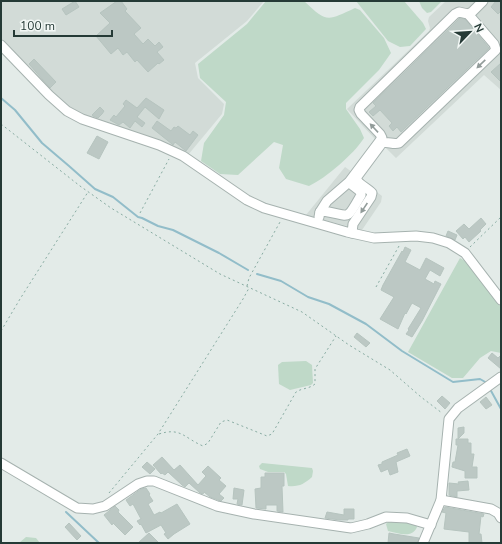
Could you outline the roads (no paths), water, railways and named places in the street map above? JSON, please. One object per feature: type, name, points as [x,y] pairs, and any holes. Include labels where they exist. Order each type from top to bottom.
[{"type":"street","points":[[468,14],[483,1]]},
{"type":"street","points":[[317,224],[320,212],[327,201],[349,182],[382,138],[361,114],[359,110],[360,107],[455,14],[459,12],[468,14],[494,44],[496,50],[399,143],[382,143],[356,178],[360,184],[372,193],[371,197],[353,224],[352,233]]},
{"type":"street","points":[[1,45],[49,95],[67,111],[82,119],[160,145],[183,156],[247,200],[264,208],[317,224],[374,238],[416,236],[433,238],[449,243],[465,253],[501,300]]},
{"type":"street","points":[[320,212],[323,211],[343,216],[351,214],[362,192],[349,182]]},
{"type":"street","points":[[423,543],[441,500],[449,419],[458,408],[501,376]]},
{"type":"street","points":[[1,463],[76,508],[92,509],[105,506],[138,484],[147,481],[154,482],[217,506],[254,514],[350,528],[368,524],[386,517],[407,518],[431,525]]},
{"type":"street","points":[[441,500],[491,509],[498,513],[501,518]]},
{"type":"waterway","points":[[1,98],[15,110],[42,143],[95,189],[113,197],[138,217],[158,226],[173,230],[219,253],[248,270]]},
{"type":"waterway","points":[[257,274],[281,281],[308,297],[329,304],[366,324],[402,351],[453,382],[480,379],[487,383]]},
{"type":"waterway","points":[[490,389],[501,409]]},
{"type":"waterway","points":[[66,512],[99,543]]}]
